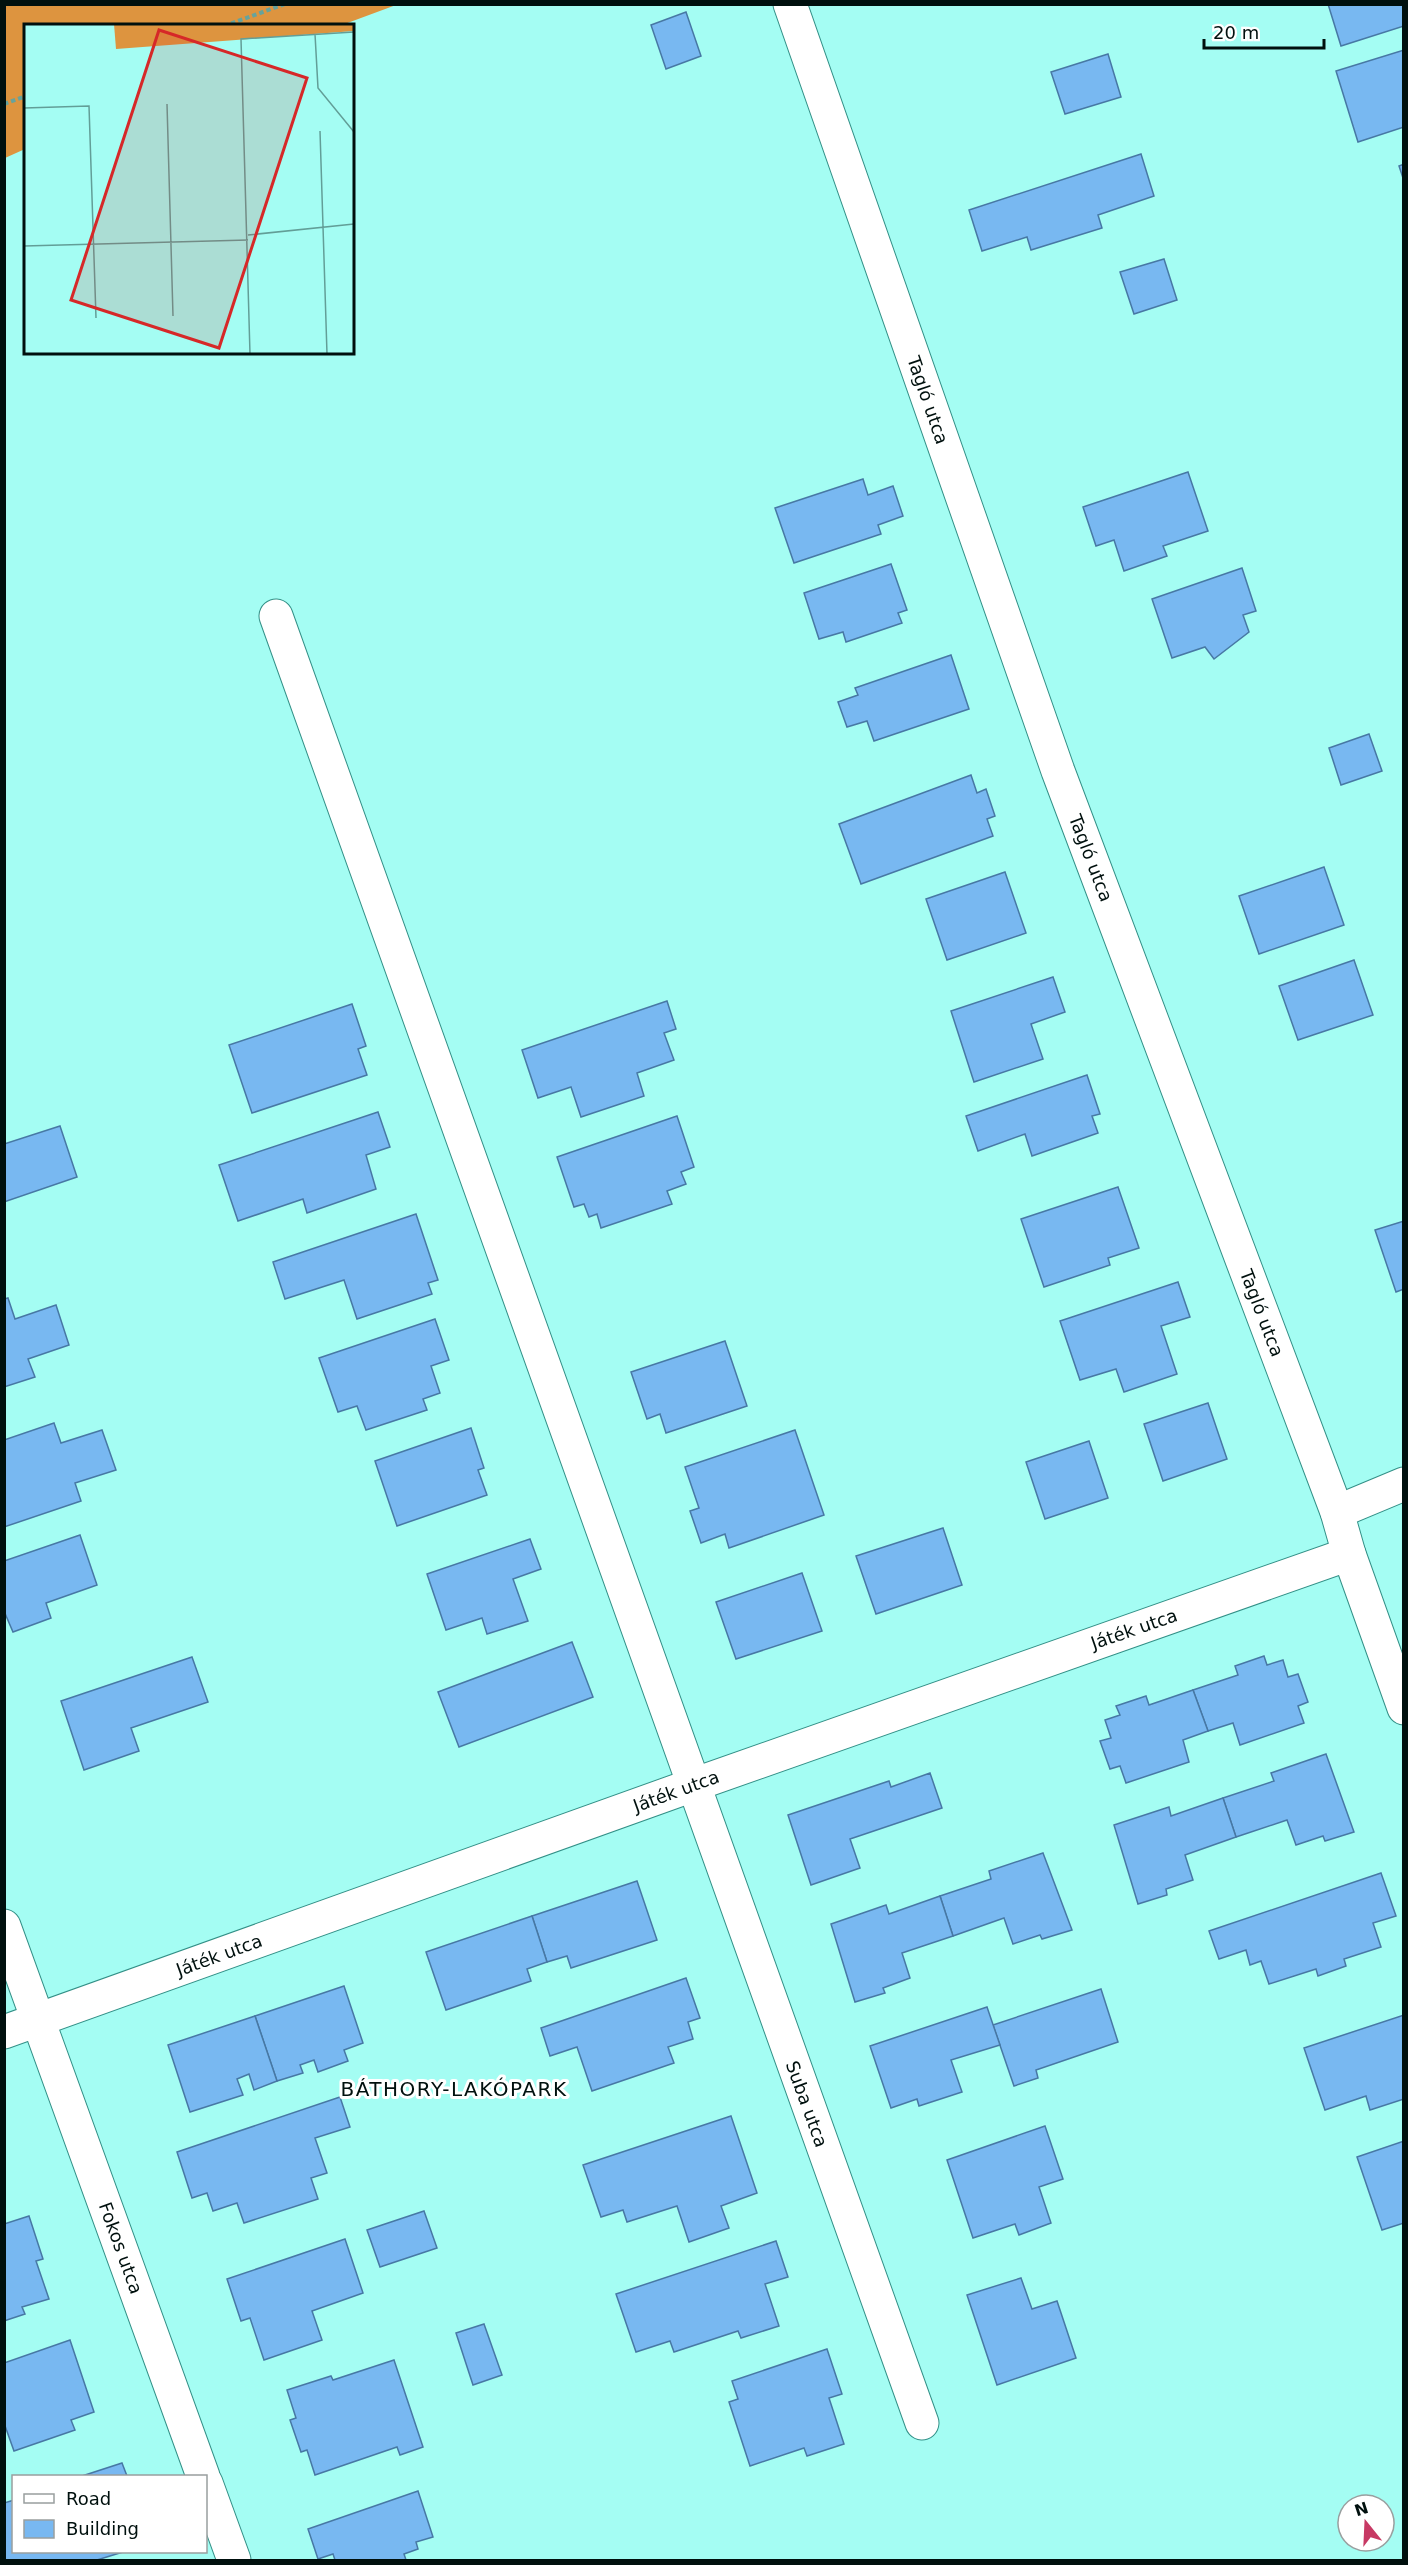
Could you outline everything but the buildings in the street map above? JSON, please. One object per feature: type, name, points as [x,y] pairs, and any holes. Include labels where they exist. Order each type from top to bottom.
[{"type":"street","name":"Tagló utca","points":[[790,4],[1058,771],[1336,1512],[1404,1708]]},
{"type":"street","name":"Suba utca","points":[[276,616],[922,2423]]},
{"type":"street","points":[[1336,1512],[1404,1484]]},
{"type":"street","name":"Játék utca","points":[[4,2032],[693,1785],[1349,1554]]},
{"type":"street","name":"Fokos utca","points":[[4,1926],[203,2475]]},
{"type":"street","points":[[207,2485],[234,2560]]},
{"type":"path","points":[[230,24],[285,4]]},
{"type":"path","points":[[4,104],[24,97]]},
{"type":"shaded area","points":[[5,4],[396,4],[345,24],[24,24],[24,149],[5,158]]},
{"type":"district","name":"BÁTHORY-LAKÓPARK","points":[[454,2089]]}]
